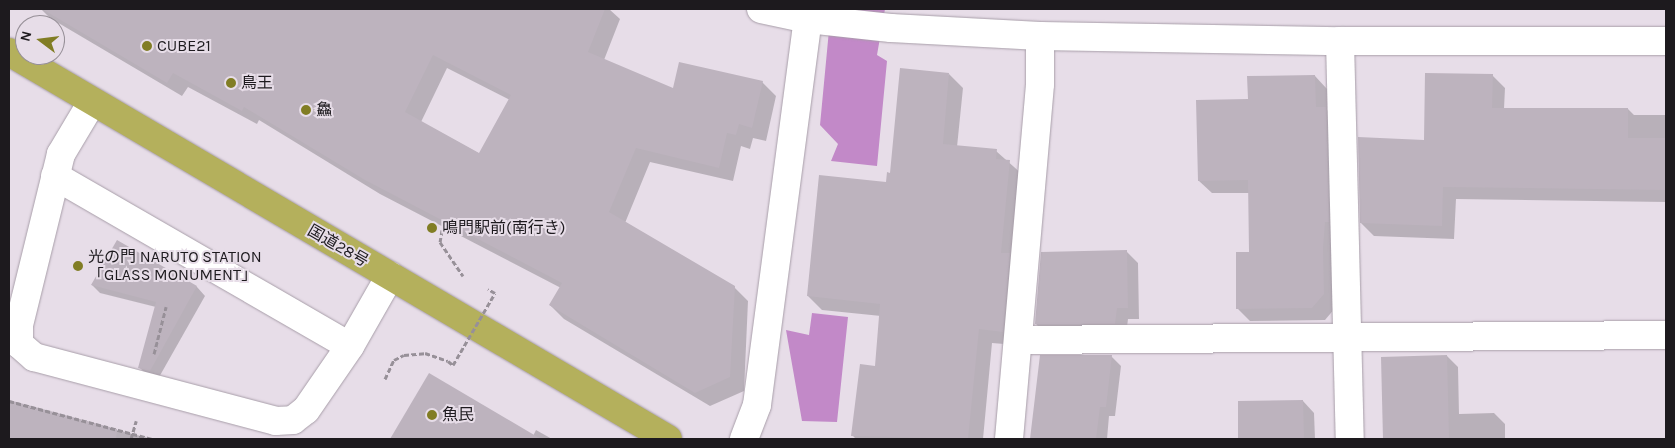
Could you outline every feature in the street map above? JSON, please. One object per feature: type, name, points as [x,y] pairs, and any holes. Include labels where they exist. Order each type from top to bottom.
[{"type":"highway","name":"国道28号","points":[[9,52],[668,439]]},
{"type":"street","points":[[761,9],[816,20],[891,28],[1040,36],[1340,41],[1666,41]]},
{"type":"street","points":[[744,439],[756,405],[816,20]]},
{"type":"street","points":[[1009,439],[1040,84],[1040,36]]},
{"type":"street","points":[[1340,41],[1350,439]]},
{"type":"street","points":[[92,102],[61,154],[19,325],[19,344],[34,357],[276,421],[293,420],[306,410],[350,346],[390,276]]},
{"type":"street","points":[[55,176],[350,346]]},
{"type":"street","points":[[1019,340],[1348,339],[1666,335]]},
{"type":"path","points":[[442,230],[440,242],[461,274],[468,278]]},
{"type":"path","points":[[385,379],[394,360],[416,352],[436,355],[453,364],[495,293],[481,286]]},
{"type":"path","points":[[153,358],[166,307]]},
{"type":"path","points":[[9,401],[152,439]]},
{"type":"path","points":[[131,439],[137,418]]},
{"type":"shaded area","points":[[831,9],[885,9],[877,55],[887,61],[877,166],[831,161],[838,144],[820,125]]},
{"type":"shaded area","points":[[812,313],[848,317],[837,422],[802,421],[786,330],[809,335]]},
{"type":"building","points":[[42,9],[605,9],[588,52],[673,88],[679,62],[763,81],[752,128],[739,124],[736,135],[727,133],[719,168],[636,148],[609,212],[735,286],[730,377],[695,393],[549,305],[562,283],[365,180],[244,107],[242,111],[173,73],[167,83],[65,23],[65,15],[52,15]],"holes":[[[433,55],[511,95],[479,153],[405,112]]]},
{"type":"building","points":[[900,68],[949,73],[943,144],[997,149],[996,159],[1010,160],[1001,253],[1010,253],[1003,332],[979,329],[968,439],[851,436],[860,364],[875,366],[880,304],[807,296],[819,175],[886,182],[887,172],[890,173]]},
{"type":"building","points":[[1425,73],[1493,74],[1492,108],[1628,108],[1628,138],[1666,138],[1666,190],[1443,187],[1442,226],[1360,223],[1358,137],[1424,140]]},
{"type":"building","points":[[1315,75],[1316,107],[1326,107],[1329,222],[1325,222],[1323,248],[1324,294],[1312,308],[1236,309],[1236,252],[1249,252],[1248,180],[1198,181],[1196,100],[1248,99],[1247,76]]},
{"type":"building","points":[[117,240],[197,286],[150,371],[138,368],[156,302],[91,285]]},
{"type":"building","points":[[1127,250],[1128,308],[1117,308],[1115,324],[1035,324],[1041,252]]},
{"type":"building","points":[[1040,355],[1112,355],[1106,407],[1100,407],[1096,439],[1030,439]]},
{"type":"building","points":[[1447,355],[1449,439],[1383,439],[1381,357]]},
{"type":"building","points":[[429,373],[541,439],[390,439]]},
{"type":"building","points":[[9,400],[117,429],[116,439],[9,439]]},
{"type":"building","points":[[1303,400],[1304,439],[1238,439],[1238,401]]},
{"type":"place","name":"CUBE21","points":[[147,46]]},
{"type":"place","name":"鳥王","points":[[231,83]]},
{"type":"place","name":"鱻","points":[[306,110]]},
{"type":"place","name":"鳴門駅前(南行き)","points":[[432,228]]},
{"type":"place","name":"光の門 NARUTO STATION 「GLASS MONUMENT」","points":[[78,266]]},
{"type":"place","name":"魚民","points":[[432,415]]}]
